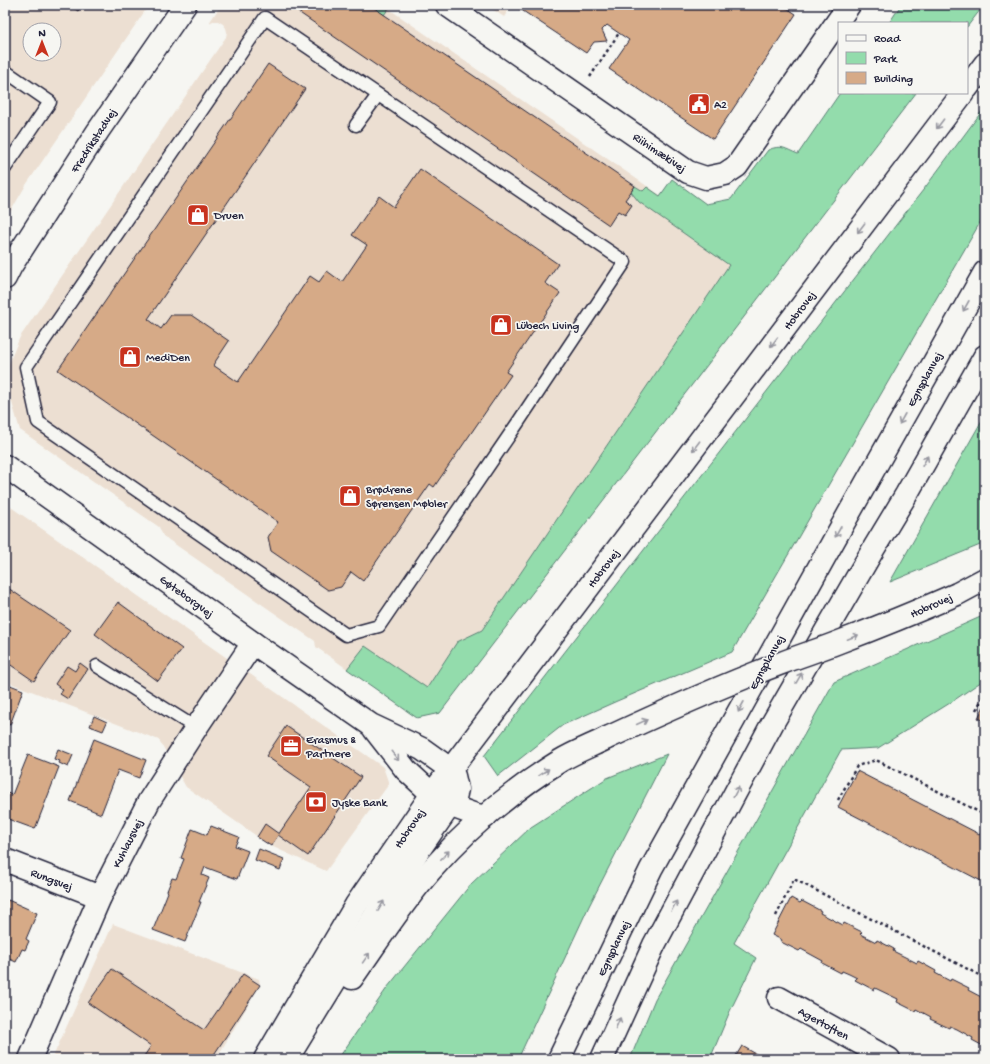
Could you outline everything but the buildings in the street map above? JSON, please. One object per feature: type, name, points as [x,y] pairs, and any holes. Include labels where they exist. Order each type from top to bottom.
[{"type":"main road","name":"Fredrikstadvej","points":[[5,278],[11,266],[98,131],[185,5]]},
{"type":"main road","name":"Riihimækivej","points":[[447,5],[688,172],[706,178],[725,174],[737,166],[849,5]]},
{"type":"main road","points":[[968,87],[985,64]]},
{"type":"main road","name":"Hobrovej","points":[[450,770],[962,94]]},
{"type":"main road","name":"Egnsplanvej","points":[[559,1059],[651,869],[837,533],[985,272]]},
{"type":"main road","points":[[602,1059],[654,945],[772,724],[906,495],[985,356]]},
{"type":"main road","name":"Gøteborgvej","points":[[5,466],[253,643],[371,725],[422,749],[450,770]]},
{"type":"main road","name":"Hobrovej","points":[[296,1059],[401,908],[431,870],[460,839],[525,785],[562,760],[664,712],[780,664],[899,619],[957,594],[985,579]]},
{"type":"main road","name":"Kuhlausvej","points":[[30,1059],[100,897],[149,801],[253,643]]},
{"type":"main road","name":"Gøteborgvej","points":[[371,725],[406,770],[440,800]]},
{"type":"main road","points":[[440,800],[455,798],[457,788],[454,776],[450,770]]},
{"type":"main road","points":[[440,800],[473,815],[485,817]]},
{"type":"main road","points":[[287,1059],[385,899],[440,800]]},
{"type":"main road","name":"Hobrovej","points":[[265,1059],[356,905],[440,800]]},
{"type":"main road","name":"Rungsvej","points":[[5,860],[100,897]]},
{"type":"main road","name":"Agertoften","points":[[779,998],[890,1059]]},
{"type":"lane","points":[[265,18],[378,95],[625,262],[517,424],[379,626],[346,635],[38,422],[26,367],[265,18]]},
{"type":"lane","points":[[5,71],[50,102],[5,168]]},
{"type":"lane","points":[[356,125],[378,95]]},
{"type":"lane","points":[[97,666],[196,728]]},
{"type":"path","points":[[578,95],[619,32]]},
{"type":"path","points":[[976,710],[985,694]]},
{"type":"path","points":[[838,800],[857,766],[876,760],[985,815]]},
{"type":"path","points":[[776,916],[794,879],[985,978]]},
{"type":"shaded area","points":[[5,5],[149,5],[26,185],[5,221]]},
{"type":"shaded area","points":[[221,5],[391,5],[389,9],[660,195],[672,179],[706,204],[744,197],[781,268],[440,713],[417,718],[316,647],[315,641],[163,536],[159,527],[20,430],[5,379],[5,372],[20,337],[226,37],[227,32],[223,24],[218,21],[209,23]]},
{"type":"shaded area","points":[[486,5],[512,5],[504,17]]},
{"type":"shaded area","points":[[5,503],[383,767],[389,784],[326,871],[271,846],[186,787],[159,740],[5,681]]},
{"type":"shaded area","points":[[113,924],[259,979],[260,985],[216,1059],[52,1059]]},
{"type":"green space","points":[[370,5],[391,5],[384,15]]},
{"type":"green space","points":[[901,5],[984,5],[968,26],[968,22],[890,22]]},
{"type":"green space","points":[[839,94],[915,94],[440,713],[417,718],[347,669],[365,646],[427,688],[457,642],[482,630],[729,265],[639,202],[631,192],[635,186],[643,191],[647,187],[660,196],[672,179],[706,204],[731,199],[768,150],[780,147],[798,154]]},
{"type":"green space","points":[[985,107],[985,214],[732,652],[563,725],[498,776],[484,756],[927,185]]},
{"type":"green space","points":[[985,415],[985,543],[890,582]]},
{"type":"green space","points":[[985,615],[985,679],[950,703],[878,748],[841,750],[734,943],[756,958],[730,1011],[710,1059],[630,1059],[655,999],[834,682]]},
{"type":"green space","points":[[667,754],[589,906],[518,1059],[338,1059],[387,988],[471,884],[531,827],[607,778]]},
{"type":"place","name":"A2","points":[[699,104]]},
{"type":"place","name":"Druen","points":[[198,215]]},
{"type":"place","name":"Lübech Living","points":[[501,325]]},
{"type":"place","name":"MediDen","points":[[130,357]]},
{"type":"place","name":"Brødrene Sørensen Møbler","points":[[350,496]]},
{"type":"place","name":"Erasmus & Partnere","points":[[291,746]]},
{"type":"place","name":"Jyske Bank","points":[[316,802]]}]
